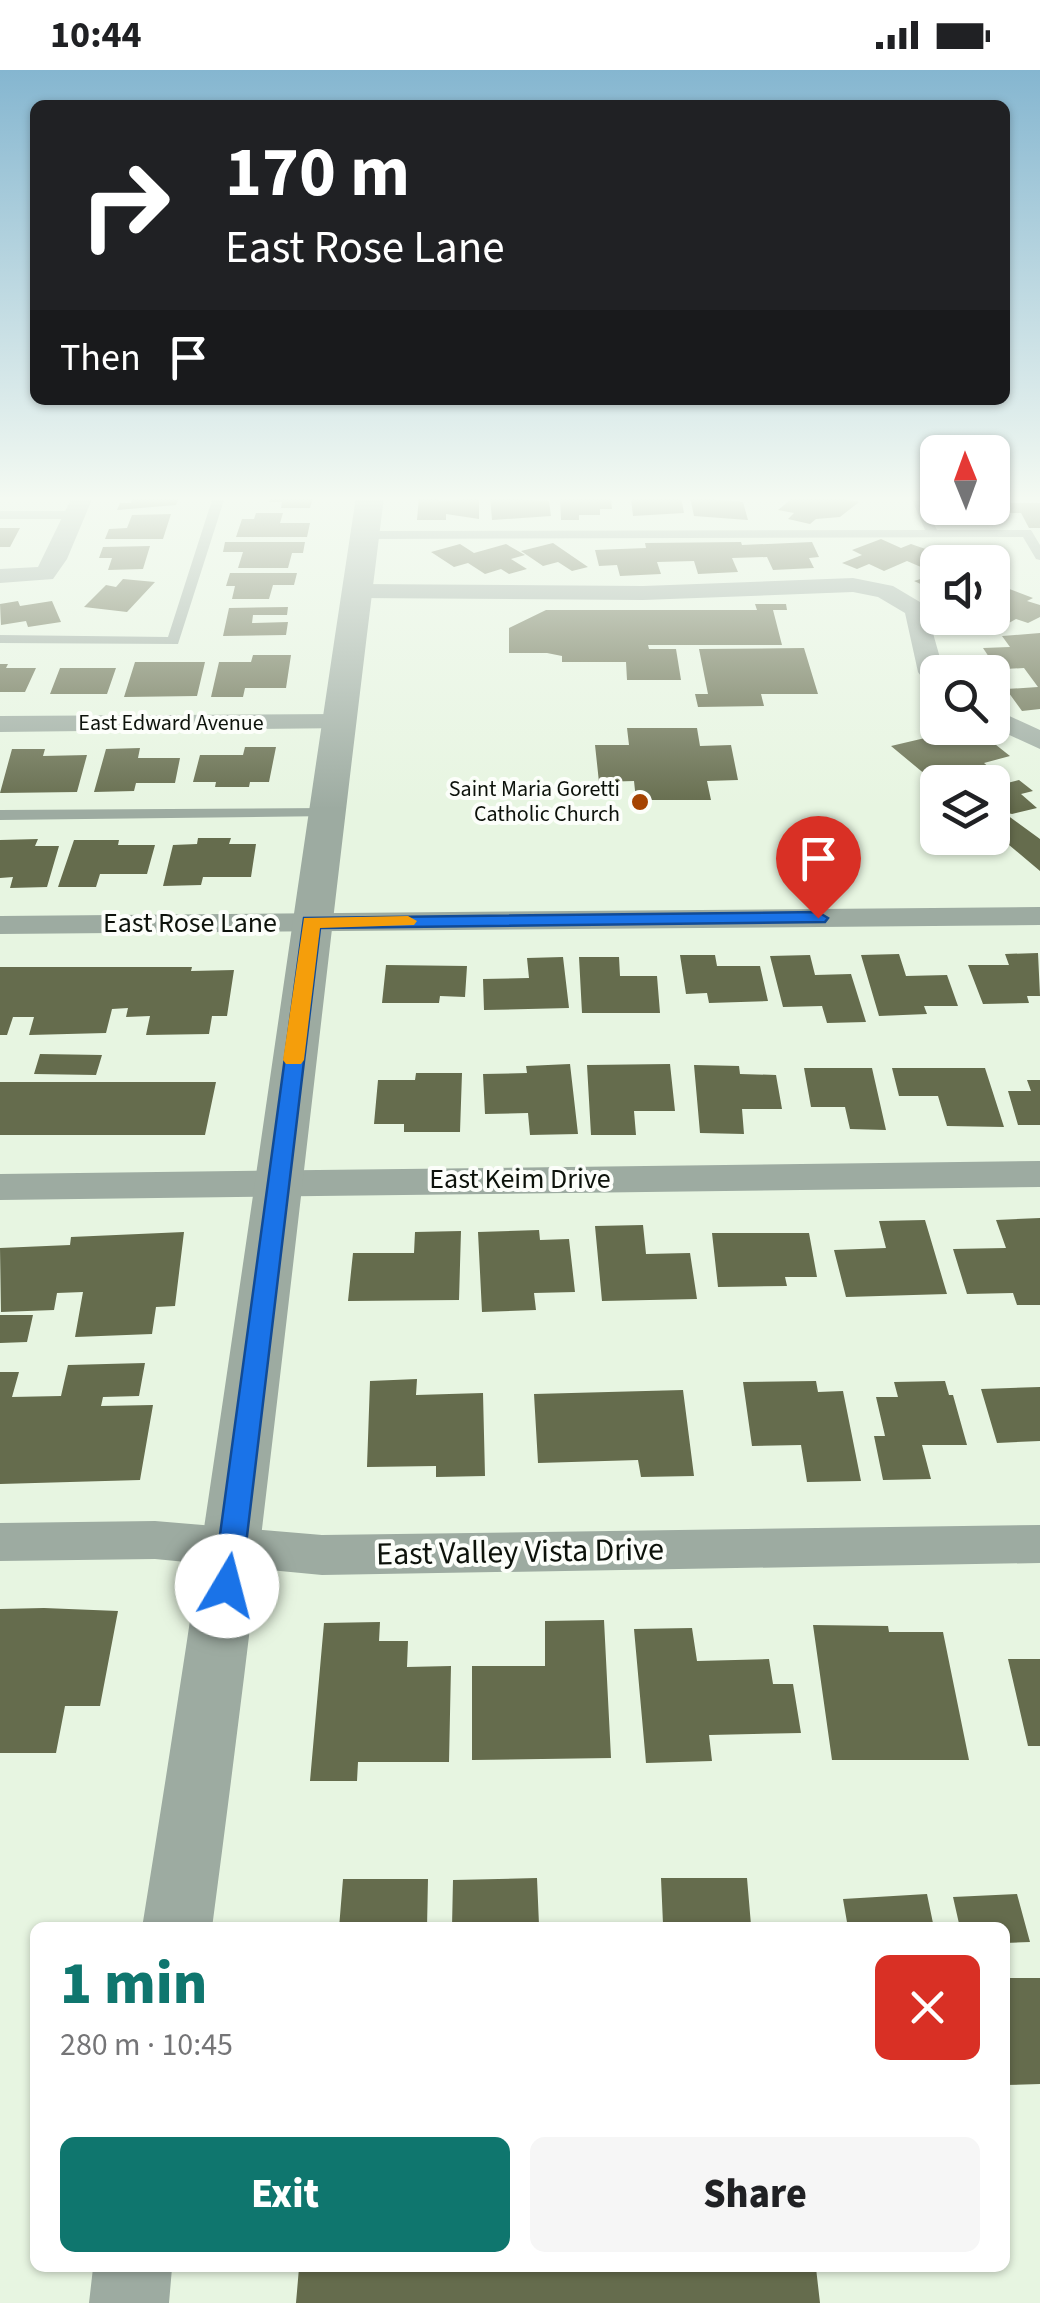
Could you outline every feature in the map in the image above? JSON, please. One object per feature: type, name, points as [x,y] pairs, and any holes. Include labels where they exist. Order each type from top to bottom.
[{"type":"street","points":[[178,1922],[233,1547],[277,1182],[342,722],[355,601]]},
{"type":"street","points":[[902,601],[916,610],[927,655]]},
{"type":"street","name":"East Edward Avenue","points":[[0,724],[342,722]]},
{"type":"street","points":[[1010,725],[1040,741]]},
{"type":"street","name":"East Rose Lane","points":[[0,925],[1040,916]]},
{"type":"street","name":"East Keim Drive","points":[[0,1188],[1040,1174]]},
{"type":"street","name":"East Valley Vista Drive","points":[[0,1542],[155,1540],[322,1555],[1040,1544]]},
{"type":"street","points":[[128,2303],[132,2272]]},
{"type":"lane","points":[[0,639],[173,641],[186,601]]},
{"type":"lane","points":[[0,815],[328,813]]},
{"type":"building","points":[[18,601],[20,606],[52,601],[61,622],[28,627],[26,621],[1,625],[0,604]]},
{"type":"building","points":[[90,601],[137,601],[127,612],[84,607]]},
{"type":"building","points":[[1010,601],[1040,605],[1040,617],[1028,623],[1016,619],[1010,622]]},
{"type":"building","points":[[755,604],[786,604],[787,610],[773,610],[782,645],[648,645],[649,649],[676,649],[681,680],[627,680],[626,662],[562,662],[562,656],[547,653],[509,653],[509,628],[546,610],[757,610]]},
{"type":"building","points":[[288,607],[287,615],[253,615],[252,623],[288,622],[286,635],[223,636],[229,608]]},
{"type":"building","points":[[1040,633],[1040,709],[1022,711],[1010,694],[1010,689],[1038,687],[1024,668],[1010,669],[1010,655],[988,655],[983,648],[1010,647],[1002,636]]},
{"type":"building","points":[[804,648],[818,694],[761,694],[764,706],[698,707],[695,694],[708,694],[699,649]]},
{"type":"building","points":[[253,655],[291,655],[286,688],[245,688],[243,697],[211,697],[219,662],[251,662]]},
{"type":"building","points":[[135,662],[205,662],[197,696],[124,697]]},
{"type":"building","points":[[0,664],[8,664],[6,668],[36,668],[25,692],[0,692]]},
{"type":"building","points":[[60,668],[116,668],[107,694],[50,694]]},
{"type":"building","points":[[627,728],[697,728],[700,746],[731,745],[738,780],[707,781],[711,800],[636,800],[634,781],[599,782],[595,745],[629,745]]},
{"type":"building","points":[[920,739],[920,745],[996,745],[1010,756],[984,763],[986,765],[920,765],[920,770],[891,746]]},
{"type":"building","points":[[245,747],[276,747],[269,782],[250,782],[249,787],[215,787],[216,782],[193,782],[200,755],[243,755]]},
{"type":"building","points":[[140,748],[138,758],[180,758],[175,783],[136,783],[134,791],[94,792],[106,749]]},
{"type":"building","points":[[12,749],[45,749],[43,756],[87,755],[77,792],[0,793]]},
{"type":"building","points":[[1019,780],[1033,791],[1021,794],[1037,808],[1010,814],[1010,782]]},
{"type":"building","points":[[1010,817],[1040,839],[1040,871],[1010,846]]},
{"type":"building","points":[[198,838],[231,838],[229,844],[256,844],[251,877],[203,877],[201,885],[163,886],[173,845],[197,844]]},
{"type":"building","points":[[38,839],[35,846],[59,846],[47,887],[10,888],[13,877],[0,878],[0,840]]},
{"type":"building","points":[[74,840],[155,845],[147,874],[100,874],[96,887],[58,887]]},
{"type":"building","points":[[1038,953],[1040,996],[1027,996],[1029,1003],[983,1004],[968,965],[1009,965],[1005,954]]},
{"type":"building","points":[[899,954],[906,976],[947,975],[958,1006],[924,1006],[927,1014],[879,1016],[861,955]]},
{"type":"building","points":[[680,955],[715,955],[717,966],[760,966],[768,1001],[709,1003],[707,993],[686,994]]},
{"type":"building","points":[[810,955],[815,975],[851,974],[866,1022],[827,1023],[822,1006],[783,1007],[770,956]]},
{"type":"building","points":[[563,957],[569,1008],[484,1010],[483,979],[529,978],[527,958]]},
{"type":"building","points":[[579,957],[619,957],[620,976],[657,976],[660,1013],[582,1013]]},
{"type":"building","points":[[386,965],[467,966],[465,997],[440,996],[439,1003],[382,1003]]},
{"type":"building","points":[[0,967],[234,970],[227,1016],[212,1016],[209,1034],[146,1035],[150,1016],[126,1017],[128,1008],[112,1009],[106,1033],[29,1035],[34,1017],[13,1017],[7,1035],[0,1035]]},
{"type":"building","points":[[40,1054],[102,1055],[96,1075],[34,1074]]},
{"type":"building","points":[[570,1064],[578,1134],[530,1135],[528,1113],[485,1114],[483,1074],[527,1073],[526,1066]]},
{"type":"building","points":[[670,1064],[675,1111],[634,1111],[636,1135],[591,1135],[587,1065]]},
{"type":"building","points":[[694,1065],[739,1066],[740,1074],[776,1075],[782,1109],[742,1109],[744,1134],[700,1133]]},
{"type":"building","points":[[804,1068],[872,1068],[886,1130],[850,1129],[845,1107],[811,1107]]},
{"type":"building","points":[[892,1068],[985,1068],[1004,1127],[947,1126],[938,1096],[899,1096]]},
{"type":"building","points":[[416,1073],[462,1073],[460,1132],[404,1132],[404,1124],[374,1124],[378,1080],[415,1080]]},
{"type":"building","points":[[1027,1080],[1040,1080],[1040,1125],[1018,1125],[1008,1091],[1031,1091]]},
{"type":"building","points":[[0,1082],[216,1082],[205,1135],[0,1135]]},
{"type":"building","points":[[1040,1218],[1040,1305],[1017,1305],[1013,1293],[967,1294],[953,1249],[1006,1248],[996,1220]]},
{"type":"building","points":[[925,1220],[947,1294],[846,1297],[834,1250],[886,1248],[879,1221]]},
{"type":"building","points":[[643,1225],[646,1254],[690,1253],[697,1299],[602,1301],[595,1226]]},
{"type":"building","points":[[539,1230],[540,1240],[569,1239],[575,1292],[534,1293],[536,1310],[482,1312],[478,1232]]},
{"type":"building","points":[[461,1231],[459,1300],[348,1301],[353,1253],[414,1253],[415,1232]]},
{"type":"building","points":[[184,1232],[175,1306],[156,1307],[152,1334],[75,1337],[83,1292],[57,1293],[54,1310],[1,1312],[0,1248],[70,1245],[71,1237]]},
{"type":"building","points":[[712,1233],[809,1233],[817,1277],[785,1277],[787,1286],[718,1287]]},
{"type":"building","points":[[0,1315],[33,1315],[27,1342],[0,1343]]},
{"type":"building","points":[[145,1363],[139,1396],[103,1397],[101,1406],[153,1405],[140,1480],[0,1484],[0,1372],[19,1372],[12,1397],[61,1396],[68,1365]]},
{"type":"building","points":[[417,1379],[416,1395],[483,1393],[485,1476],[436,1477],[436,1466],[367,1467],[370,1381]]},
{"type":"building","points":[[816,1381],[818,1392],[843,1391],[861,1481],[807,1482],[801,1445],[752,1446],[743,1382]]},
{"type":"building","points":[[945,1381],[949,1395],[953,1395],[967,1445],[922,1445],[931,1479],[883,1480],[874,1436],[885,1436],[876,1397],[898,1397],[894,1382]]},
{"type":"building","points":[[1040,1387],[1040,1441],[997,1443],[981,1389]]},
{"type":"building","points":[[683,1390],[694,1476],[641,1477],[638,1460],[538,1463],[534,1394]]},
{"type":"building","points":[[0,1609],[118,1611],[100,1706],[65,1706],[56,1753],[0,1753]]},
{"type":"building","points":[[604,1620],[611,1758],[472,1760],[472,1666],[545,1666],[545,1621]]},
{"type":"building","points":[[380,1622],[379,1641],[408,1641],[407,1667],[451,1666],[449,1762],[358,1762],[357,1781],[310,1781],[324,1623]]},
{"type":"building","points":[[813,1625],[888,1626],[889,1632],[943,1632],[969,1760],[832,1760]]},
{"type":"building","points":[[692,1628],[697,1661],[769,1659],[773,1684],[793,1684],[801,1733],[709,1735],[712,1761],[646,1763],[634,1629]]},
{"type":"building","points":[[1008,1659],[1040,1659],[1040,1746],[1028,1746]]},
{"type":"building","points":[[537,1878],[539,1922],[452,1922],[453,1880]]},
{"type":"building","points":[[661,1878],[747,1878],[751,1922],[663,1922]]},
{"type":"building","points":[[343,1879],[428,1879],[427,1922],[339,1922]]},
{"type":"building","points":[[927,1894],[933,1922],[847,1922],[843,1899]]},
{"type":"building","points":[[1017,1894],[1030,1942],[1010,1943],[1010,1922],[959,1922],[953,1897]]},
{"type":"building","points":[[1010,1978],[1040,1978],[1040,2084],[1010,2085]]},
{"type":"building","points":[[299,2272],[816,2272],[820,2303],[296,2303]]},
{"type":"slow traffic","points":[[293,1060],[311,922],[408,921]]},
{"type":"place","name":"Saint Maria Goretti Catholic Church","points":[[640,802]]},
{"type":"route","points":[[227,1586],[311,922],[818,918]]}]
